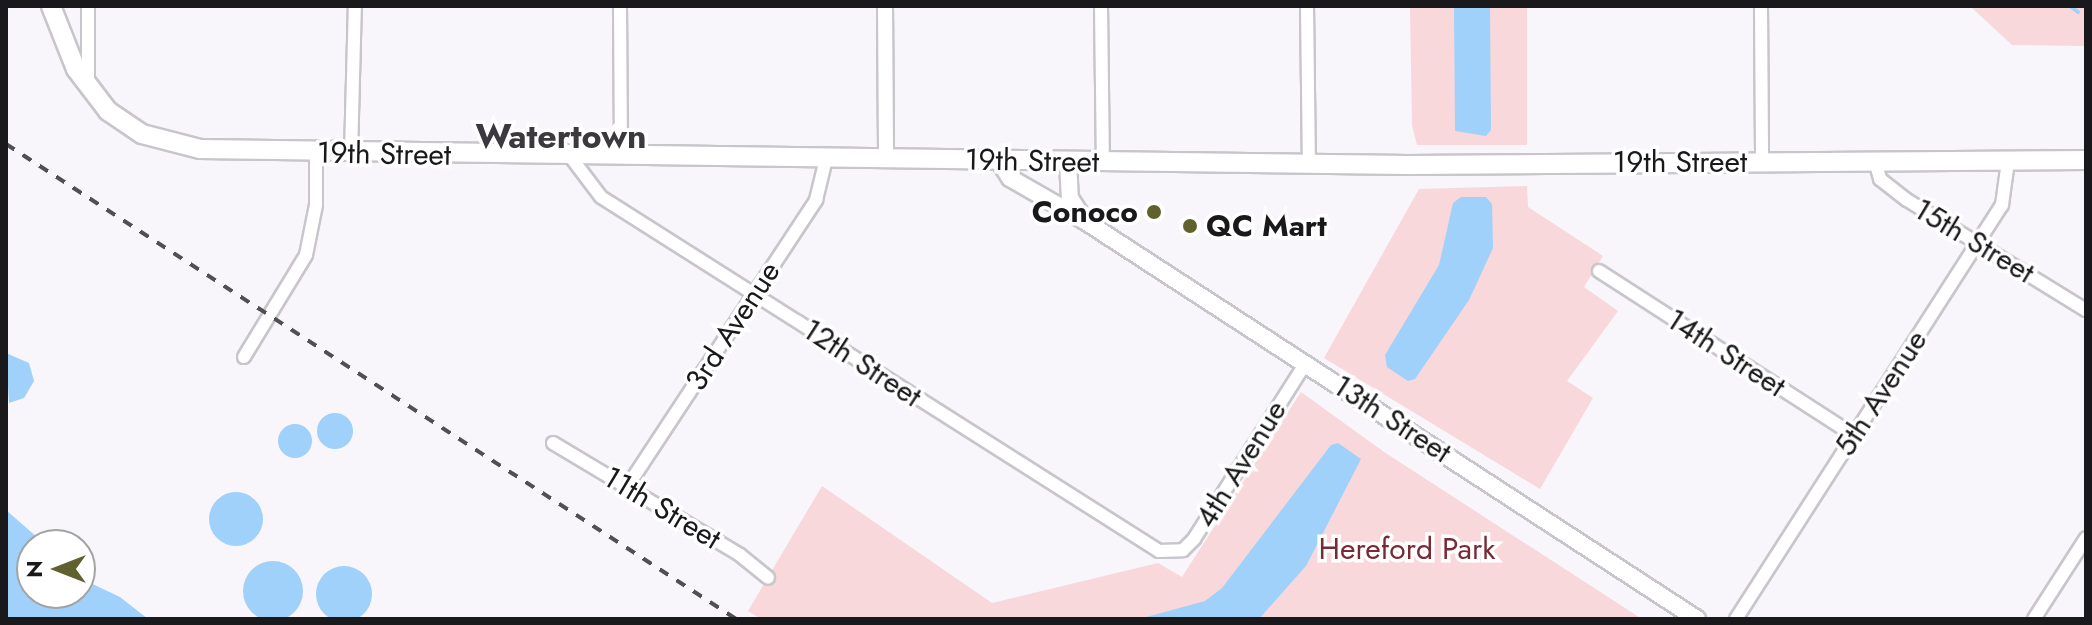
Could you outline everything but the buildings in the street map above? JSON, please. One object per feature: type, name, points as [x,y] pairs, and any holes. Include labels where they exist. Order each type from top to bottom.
[{"type":"main road","name":"19th Street","points":[[51,6],[63,43],[88,90],[122,123],[167,143],[316,154],[1068,162],[1309,164],[2086,160]]},
{"type":"main road","name":"13th Street","points":[[999,161],[1010,178],[1085,221],[1697,619]]},
{"type":"main road","points":[[1068,162],[1070,198],[1085,221]]},
{"type":"street","points":[[88,6],[88,90]]},
{"type":"street","points":[[351,154],[355,6]]},
{"type":"street","points":[[620,6],[621,157]]},
{"type":"street","points":[[885,6],[886,160]]},
{"type":"street","points":[[1101,6],[1103,162]]},
{"type":"street","points":[[1307,6],[1309,164]]},
{"type":"street","points":[[1761,6],[1762,161]]},
{"type":"street","points":[[244,357],[306,255],[316,205],[316,154]]},
{"type":"street","name":"12th Street","points":[[570,156],[601,197],[1144,543],[1168,553]]},
{"type":"street","name":"3rd Avenue","points":[[627,487],[818,195],[826,159]]},
{"type":"street","name":"15th Street","points":[[1875,161],[1885,184],[2086,310]]},
{"type":"street","name":"5th Avenue","points":[[1736,619],[2002,205],[2008,161]]},
{"type":"street","name":"14th Street","points":[[1599,271],[1853,435]]},
{"type":"street","name":"4th Avenue","points":[[1168,553],[1183,550],[1194,539],[1305,364]]},
{"type":"street","name":"11th Street","points":[[553,443],[768,578]]},
{"type":"street","points":[[2034,619],[2086,538]]},
{"type":"green space","points":[[1410,6],[1527,6],[1527,145],[1417,145],[1412,125]]},
{"type":"green space","points":[[1970,6],[2086,6],[2086,46],[2012,45]]},
{"type":"green space","points":[[1527,186],[1528,207],[1603,256],[1584,287],[1618,311],[1567,381],[1593,398],[1540,489],[1324,358],[1419,189]]},
{"type":"green space","name":"Hereford Park","points":[[1301,392],[1384,452],[1642,619],[761,619],[748,611],[822,486],[992,603],[1158,563],[1182,577]]},
{"type":"water","points":[[1454,6],[1490,6],[1491,130],[1486,136],[1455,131]]},
{"type":"water","points":[[1461,197],[1486,197],[1492,204],[1493,248],[1469,300],[1415,379],[1408,381],[1387,367],[1385,355],[1439,265],[1453,203]]},
{"type":"water","points":[[6,353],[29,363],[34,381],[24,398],[9,403]]},
{"type":"water","points":[[335,413],[347,419],[353,431],[347,443],[335,449],[323,443],[317,431],[323,419]]},
{"type":"water","points":[[295,424],[307,429],[312,441],[307,453],[295,458],[283,453],[278,441],[283,429]]},
{"type":"water","points":[[1338,443],[1361,459],[1306,566],[1259,619],[1139,619],[1205,601],[1222,588],[1331,445]]},
{"type":"water","points":[[236,492],[247,494],[255,500],[261,508],[261,530],[255,538],[247,544],[236,546],[225,544],[217,538],[211,530],[209,519],[211,508],[217,500],[225,494]]},
{"type":"water","points":[[6,510],[28,529],[16,529],[16,609],[96,609],[96,586],[120,597],[148,619],[6,619]]},
{"type":"water","points":[[273,561],[294,570],[303,591],[294,612],[273,621],[252,612],[243,591],[252,570]]},
{"type":"water","points":[[344,566],[364,574],[372,594],[364,614],[344,622],[324,614],[316,594],[324,574]]},
{"type":"waterway","points":[[2070,6],[2078,12]]},
{"type":"railway","points":[[6,144],[736,619]]},
{"type":"place","name":"Conoco","points":[[1154,212]]},
{"type":"place","name":"QC Mart","points":[[1190,226]]},
{"type":"district","name":"Watertown","points":[[561,137]]}]
